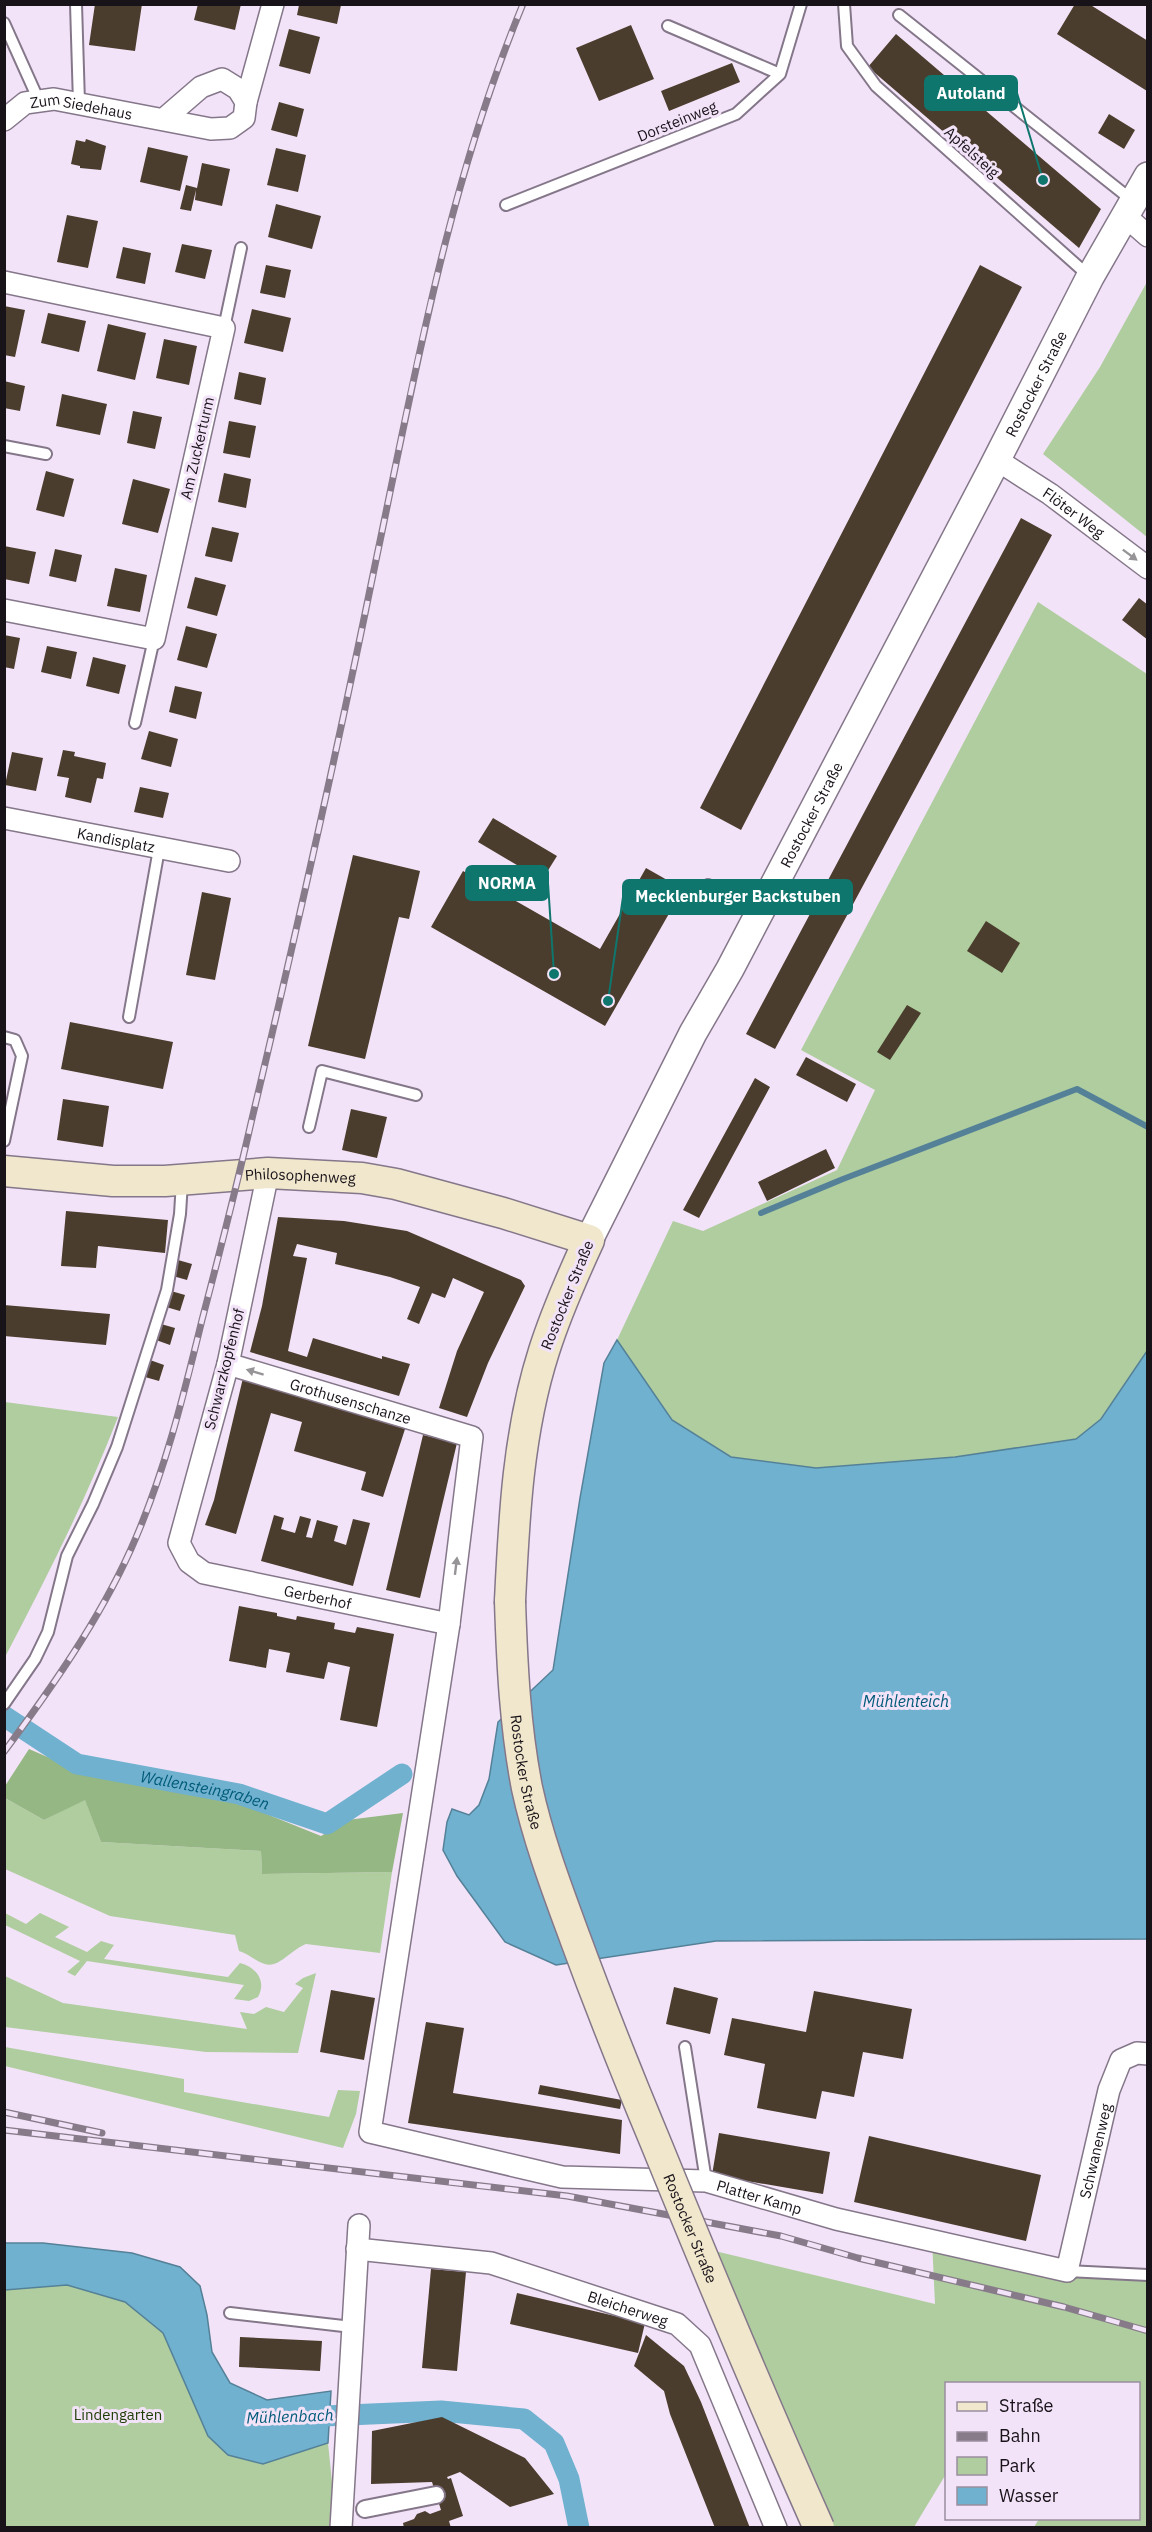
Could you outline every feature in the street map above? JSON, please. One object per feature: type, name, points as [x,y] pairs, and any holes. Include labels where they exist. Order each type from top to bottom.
[{"type":"main road","name":"Philosophenweg","points":[[4,1171],[113,1182],[268,1173],[362,1178],[396,1184],[503,1213],[589,1240]]},
{"type":"main road","name":"Rostocker Straße","points":[[589,1240],[553,1323],[530,1406],[519,1472],[510,1601],[513,1676],[527,1787],[563,1906],[610,2031],[763,2402],[819,2528]]},
{"type":"street","name":"Zum Siedehaus","points":[[5,119],[25,103],[54,99],[164,118],[211,129],[230,128],[244,118],[246,102],[273,4]]},
{"type":"street","points":[[164,118],[201,87],[222,79],[238,89],[246,102]]},
{"type":"street","name":"Rostocker Straße","points":[[589,1240],[693,1033],[760,912],[997,460],[1090,277],[1148,176]]},
{"type":"street","points":[[1129,208],[1148,236]]},
{"type":"street","points":[[4,282],[224,328]]},
{"type":"street","name":"Am Zuckerturm","points":[[154,639],[224,328]]},
{"type":"street","name":"Flöter Weg","points":[[997,460],[1050,494],[1148,568]]},
{"type":"street","points":[[4,610],[154,639]]},
{"type":"street","name":"Kandisplatz","points":[[4,818],[229,861]]},
{"type":"street","name":"Schwarzkopfenhof","points":[[189,1562],[179,1543],[228,1364],[268,1173]]},
{"type":"street","name":"Grothusenschanze","points":[[228,1364],[472,1437],[449,1624]]},
{"type":"street","name":"Gerberhof","points":[[189,1562],[204,1574],[449,1624]]},
{"type":"street","name":"Platter Kamp","points":[[449,1624],[370,2132],[562,2177],[706,2181],[836,2219],[1067,2271]]},
{"type":"street","name":"Schwanenweg","points":[[1067,2271],[1109,2090],[1121,2060],[1137,2053],[1148,2054]]},
{"type":"street","points":[[341,2528],[359,2225]]},
{"type":"street","name":"Bleicherweg","points":[[357,2249],[491,2263],[677,2324],[700,2345],[776,2528]]},
{"type":"street","points":[[365,2509],[436,2495]]},
{"type":"lane","points":[[76,4],[80,103]]},
{"type":"lane","points":[[668,26],[780,74],[801,4]]},
{"type":"lane","name":"Apfelsteig","points":[[844,4],[847,46],[876,86],[1090,277]]},
{"type":"lane","points":[[899,15],[1129,208]]},
{"type":"lane","points":[[4,23],[39,101]]},
{"type":"lane","name":"Dorsteinweg","points":[[506,205],[736,114],[780,74]]},
{"type":"lane","points":[[224,328],[241,248]]},
{"type":"lane","points":[[4,446],[46,454]]},
{"type":"lane","points":[[135,723],[154,639]]},
{"type":"lane","points":[[129,1017],[159,849]]},
{"type":"lane","points":[[708,885],[760,912]]},
{"type":"lane","points":[[4,1037],[15,1040],[22,1056],[4,1141]]},
{"type":"lane","points":[[309,1127],[322,1071],[417,1095]]},
{"type":"lane","points":[[4,1704],[35,1659],[48,1632],[68,1556],[117,1448],[167,1290],[180,1214],[182,1179]]},
{"type":"lane","points":[[685,2047],[706,2181]]},
{"type":"lane","name":"Platter Kamp","points":[[1067,2271],[1148,2276]]},
{"type":"lane","points":[[230,2313],[352,2327]]},
{"type":"green space","points":[[1147,282],[1147,537],[1043,454],[1100,367]]},
{"type":"green space","points":[[1038,602],[1147,674],[1147,1351],[1101,1419],[1076,1439],[955,1457],[816,1468],[731,1457],[672,1420],[617,1340],[673,1221],[703,1231],[837,1170],[875,1090],[801,1050]]},
{"type":"green space","points":[[5,1402],[118,1417],[65,1539],[5,1657]]},
{"type":"green space","points":[[29,1749],[82,1772],[239,1803],[321,1836],[347,1820],[403,1813],[392,1872],[262,1874],[261,1851],[101,1842],[85,1800],[44,1820],[5,1798],[5,1786]]},
{"type":"green space","points":[[5,1798],[44,1820],[85,1799],[101,1842],[261,1851],[262,1874],[392,1872],[380,1953],[306,1944],[270,1965],[261,1963],[239,1951],[235,1935],[110,1916],[5,1869]]},
{"type":"green space","points":[[5,1913],[26,1924],[40,1913],[69,1927],[55,1937],[87,1952],[101,1941],[114,1945],[104,1959],[228,1977],[240,1963],[255,1971],[260,1980],[260,1991],[258,1997],[249,2001],[234,1999],[244,1985],[87,1961],[75,1976],[67,1972],[80,1961],[5,1925]]},
{"type":"green space","points":[[316,1973],[298,2053],[206,2052],[5,2027],[5,1976],[63,2003],[247,2029],[240,2012],[254,2014],[266,2007],[284,2012],[303,1988],[295,1984]]},
{"type":"green space","points":[[5,2047],[184,2079],[184,2092],[329,2117],[338,2090],[360,2091],[356,2114],[343,2148],[5,2066]]},
{"type":"green space","points":[[932,2240],[1067,2271],[1147,2275],[1147,2527],[1034,2527],[1038,2520],[1140,2520],[1140,2382],[945,2382],[945,2476],[914,2527],[819,2527],[698,2247],[935,2304]]},
{"type":"green space","name":"Lindengarten","points":[[5,2243],[43,2243],[132,2253],[180,2267],[200,2286],[212,2352],[230,2383],[267,2400],[331,2391],[328,2443],[333,2492],[329,2527],[5,2528]]},
{"type":"water","name":"Mühlenteich","points":[[617,1340],[672,1420],[731,1457],[816,1468],[955,1457],[1076,1439],[1101,1419],[1147,1351],[1147,1939],[716,1941],[556,1965],[505,1942],[457,1876],[443,1850],[447,1822],[452,1809],[469,1815],[479,1805],[489,1779],[498,1722],[553,1670],[604,1363]]},
{"type":"water","points":[[5,2243],[43,2243],[132,2253],[180,2267],[200,2286],[212,2352],[230,2383],[267,2400],[331,2391],[328,2443],[263,2464],[228,2455],[208,2436],[163,2333],[125,2302],[67,2285],[5,2290]]},
{"type":"building","points":[[95,4],[142,4],[135,51],[89,45]]},
{"type":"building","points":[[198,4],[241,4],[235,30],[194,20]]},
{"type":"building","points":[[1075,4],[1089,4],[1148,41],[1147,91],[1057,34]]},
{"type":"building","points":[[299,5],[341,5],[337,24],[297,15]]},
{"type":"building","points":[[631,25],[654,79],[599,101],[576,48]]},
{"type":"building","points":[[289,29],[320,37],[310,74],[279,66]]},
{"type":"building","points":[[896,34],[1101,209],[1079,248],[868,67]]},
{"type":"building","points":[[732,63],[740,82],[669,111],[661,91]]},
{"type":"building","points":[[279,102],[304,109],[297,137],[271,130]]},
{"type":"building","points":[[1109,114],[1135,130],[1124,149],[1098,133]]},
{"type":"building","points":[[86,139],[106,146],[101,170],[80,168],[80,166],[71,164],[76,140],[85,142]]},
{"type":"building","points":[[148,147],[188,156],[180,191],[140,182]]},
{"type":"building","points":[[276,148],[306,155],[298,192],[267,185]]},
{"type":"building","points":[[202,163],[230,169],[222,206],[195,200],[196,190],[191,211],[180,209],[186,185],[197,188]]},
{"type":"building","points":[[276,204],[321,216],[312,249],[268,237]]},
{"type":"building","points":[[67,215],[98,221],[88,268],[57,262]]},
{"type":"building","points":[[182,244],[212,250],[205,279],[175,272]]},
{"type":"building","points":[[123,247],[151,253],[145,284],[116,278]]},
{"type":"building","points":[[266,265],[291,270],[285,298],[260,293]]},
{"type":"building","points":[[980,265],[1022,287],[741,830],[700,808]]},
{"type":"building","points":[[4,306],[25,310],[15,357],[4,355]]},
{"type":"building","points":[[252,309],[291,318],[283,352],[244,343]]},
{"type":"building","points":[[48,313],[86,321],[79,352],[41,343]]},
{"type":"building","points":[[108,324],[146,333],[135,380],[97,371]]},
{"type":"building","points":[[164,339],[197,346],[189,385],[156,378]]},
{"type":"building","points":[[239,372],[266,378],[261,405],[234,399]]},
{"type":"building","points":[[4,381],[25,386],[20,411],[4,408]]},
{"type":"building","points":[[62,394],[107,404],[100,435],[56,426]]},
{"type":"building","points":[[133,411],[162,417],[155,449],[127,443]]},
{"type":"building","points":[[229,421],[256,426],[250,458],[223,453]]},
{"type":"building","points":[[46,471],[74,479],[64,517],[36,510]]},
{"type":"building","points":[[224,473],[251,479],[246,508],[218,502]]},
{"type":"building","points":[[133,479],[170,489],[158,533],[122,524]]},
{"type":"building","points":[[1021,518],[1052,535],[775,1049],[746,1034]]},
{"type":"building","points":[[212,527],[239,533],[232,562],[205,556]]},
{"type":"building","points":[[4,546],[36,552],[29,584],[4,579]]},
{"type":"building","points":[[55,549],[82,555],[76,582],[49,576]]},
{"type":"building","points":[[115,568],[147,575],[140,612],[107,606]]},
{"type":"building","points":[[195,577],[226,585],[217,616],[187,608]]},
{"type":"building","points":[[1139,598],[1148,605],[1148,640],[1122,620]]},
{"type":"building","points":[[186,626],[217,634],[207,668],[177,660]]},
{"type":"building","points":[[4,635],[20,638],[14,669],[4,667]]},
{"type":"building","points":[[47,646],[77,652],[71,679],[41,672]]},
{"type":"building","points":[[93,657],[126,665],[119,694],[86,686]]},
{"type":"building","points":[[175,686],[202,692],[196,719],[169,712]]},
{"type":"building","points":[[149,731],[178,739],[171,767],[141,759]]},
{"type":"building","points":[[63,750],[75,752],[74,756],[106,763],[103,779],[97,778],[91,803],[65,797],[69,778],[57,776]]},
{"type":"building","points":[[12,752],[43,758],[36,791],[5,785]]},
{"type":"building","points":[[140,787],[169,793],[163,818],[134,812]]},
{"type":"building","points":[[493,818],[557,856],[542,880],[478,842]]},
{"type":"building","points":[[353,855],[420,871],[409,919],[399,917],[365,1059],[308,1046]]},
{"type":"building","points":[[646,868],[683,889],[605,1026],[431,927],[463,871],[600,949]]},
{"type":"building","points":[[202,892],[231,898],[215,980],[186,975]]},
{"type":"building","points":[[986,921],[1020,943],[1002,973],[967,951]]},
{"type":"building","points":[[907,1005],[921,1013],[890,1060],[877,1052]]},
{"type":"building","points":[[70,1022],[173,1042],[163,1089],[61,1069]]},
{"type":"building","points":[[806,1057],[856,1084],[847,1102],[796,1075]]},
{"type":"building","points":[[755,1078],[770,1087],[699,1218],[683,1210]]},
{"type":"building","points":[[63,1099],[109,1106],[103,1147],[57,1140]]},
{"type":"building","points":[[351,1109],[387,1117],[377,1158],[342,1150]]},
{"type":"building","points":[[826,1149],[835,1168],[767,1201],[758,1182]]},
{"type":"building","points":[[66,1211],[168,1220],[165,1253],[98,1246],[96,1268],[61,1266]]},
{"type":"building","points":[[278,1217],[344,1221],[407,1231],[521,1280],[525,1286],[488,1363],[467,1417],[439,1408],[457,1351],[484,1292],[453,1278],[445,1298],[432,1293],[419,1324],[407,1319],[420,1287],[390,1277],[335,1264],[337,1253],[297,1244],[293,1256],[307,1258],[288,1351],[307,1357],[313,1338],[382,1359],[382,1356],[410,1364],[399,1396],[250,1352],[262,1306]]},
{"type":"building","points":[[178,1260],[192,1264],[187,1280],[173,1276]]},
{"type":"building","points":[[171,1291],[185,1295],[180,1311],[166,1307]]},
{"type":"building","points":[[4,1305],[110,1314],[106,1345],[4,1336]]},
{"type":"building","points":[[161,1324],[175,1328],[170,1345],[156,1340]]},
{"type":"building","points":[[150,1360],[164,1365],[159,1381],[145,1377]]},
{"type":"building","points":[[243,1378],[406,1426],[383,1497],[361,1490],[366,1472],[294,1451],[302,1422],[271,1413],[236,1534],[205,1525],[214,1500]]},
{"type":"building","points":[[423,1435],[457,1443],[420,1598],[386,1590]]},
{"type":"building","points":[[274,1515],[284,1518],[281,1529],[295,1533],[300,1516],[311,1519],[306,1537],[312,1538],[317,1520],[338,1526],[334,1541],[346,1545],[353,1519],[370,1523],[353,1586],[261,1561]]},
{"type":"building","points":[[239,1606],[277,1613],[277,1616],[296,1620],[297,1616],[335,1623],[334,1629],[355,1633],[357,1627],[394,1634],[377,1727],[340,1720],[350,1667],[328,1662],[324,1679],[286,1672],[290,1653],[269,1649],[266,1668],[229,1661]]},
{"type":"building","points":[[674,1987],[718,1998],[710,2034],[666,2024]]},
{"type":"building","points":[[331,1990],[375,1998],[364,2060],[320,2052]]},
{"type":"building","points":[[814,1991],[912,2009],[903,2059],[863,2052],[854,2097],[822,2091],[816,2119],[757,2108],[765,2064],[724,2055],[732,2018],[806,2032]]},
{"type":"building","points":[[426,2022],[464,2028],[453,2093],[622,2120],[620,2154],[408,2123]]},
{"type":"building","points":[[540,2085],[622,2100],[620,2109],[538,2094]]},
{"type":"building","points":[[719,2133],[830,2152],[823,2194],[712,2175]]},
{"type":"building","points":[[869,2136],[1041,2175],[1026,2241],[854,2202]]},
{"type":"building","points":[[431,2269],[466,2272],[457,2371],[422,2368]]},
{"type":"building","points":[[517,2293],[645,2323],[638,2353],[510,2324]]},
{"type":"building","points":[[646,2335],[684,2366],[701,2402],[750,2528],[715,2528],[670,2414],[664,2391],[634,2366]]},
{"type":"building","points":[[240,2337],[322,2341],[320,2371],[239,2367]]},
{"type":"building","points":[[442,2417],[525,2458],[554,2494],[510,2507],[460,2472],[447,2477],[451,2478],[463,2516],[449,2521],[451,2528],[404,2528],[403,2523],[414,2519],[417,2514],[425,2511],[430,2514],[441,2510],[432,2482],[371,2484],[372,2431]]},
{"type":"waterway","points":[[761,1213],[1077,1089],[1148,1127]]},
{"type":"waterway","name":"Wallensteingraben","points":[[4,1716],[77,1764],[239,1794],[327,1824],[402,1774]]},
{"type":"waterway","name":"Mühlenbach","points":[[301,2417],[441,2411],[524,2419],[554,2443],[569,2479],[579,2528]]},
{"type":"railway","points":[[4,1752],[73,1654],[118,1576],[143,1521],[172,1436],[233,1197],[300,914],[436,281],[474,141],[523,4]]},
{"type":"railway","points":[[4,2112],[102,2133]]},
{"type":"railway","points":[[4,2130],[567,2196],[781,2236],[858,2258],[1064,2307],[1148,2331]]},
{"type":"place","name":"Autoland","points":[[1043,180]]},
{"type":"place","name":"NORMA","points":[[554,974]]},
{"type":"place","name":"Mecklenburger Backstuben","points":[[608,1001]]}]
